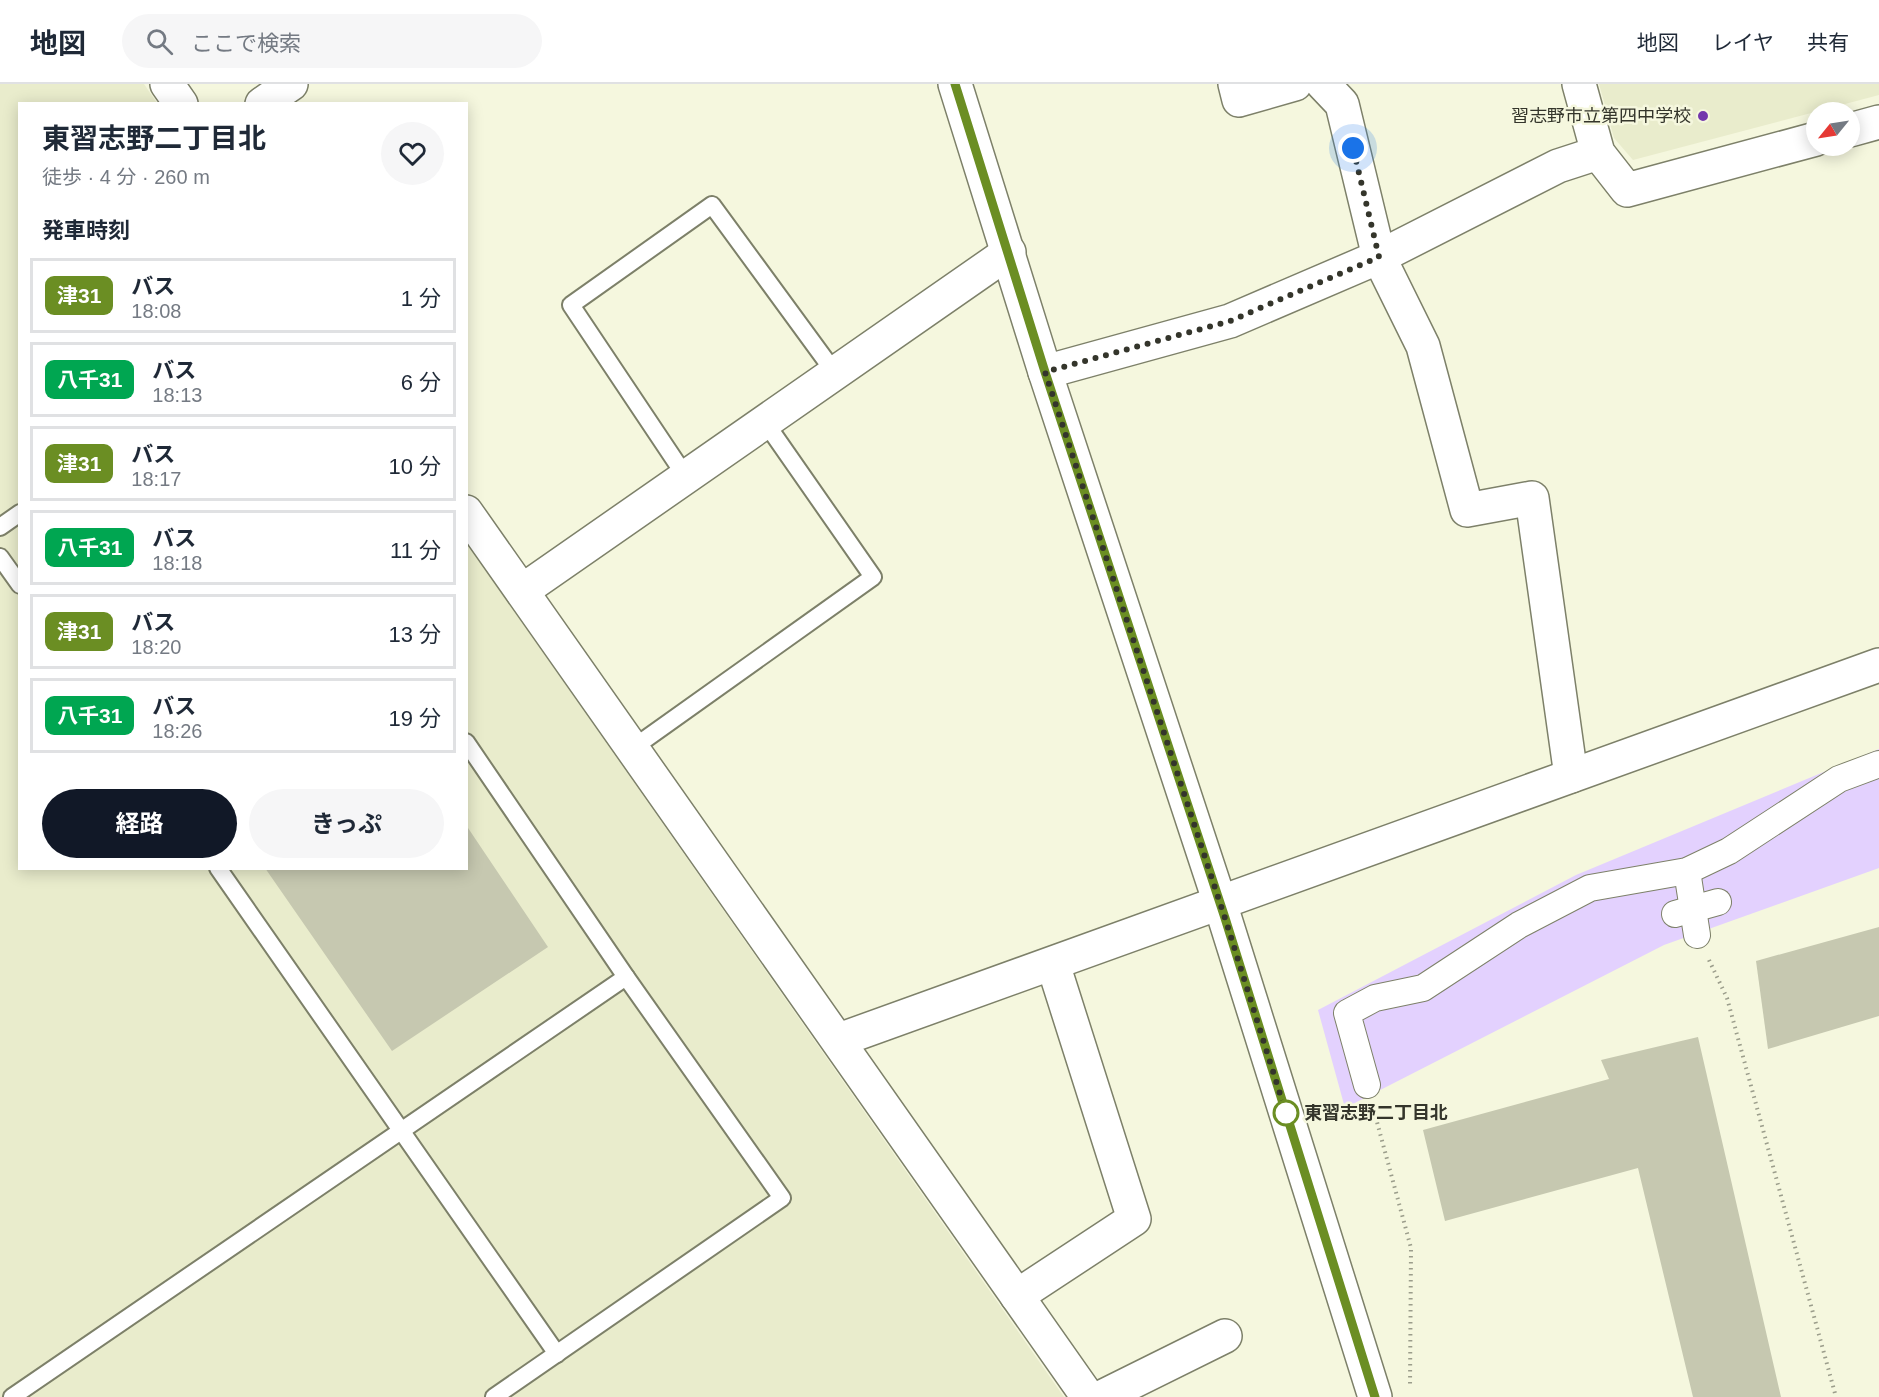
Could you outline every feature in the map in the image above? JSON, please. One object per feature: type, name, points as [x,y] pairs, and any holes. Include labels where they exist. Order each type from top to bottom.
[{"type":"street","points":[[167,84],[180,102]]},
{"type":"street","points":[[265,102],[291,84]]},
{"type":"street","points":[[955,84],[1045,372],[1220,903],[1375,1397]]},
{"type":"street","points":[[1235,84],[1239,100],[1295,84]]},
{"type":"street","points":[[1323,84],[1342,104],[1379,257],[1423,346],[1467,510],[1532,498],[1571,776]]},
{"type":"street","points":[[1579,84],[1598,153],[1627,190],[1806,142]]},
{"type":"street","points":[[1860,127],[1879,122]]},
{"type":"street","points":[[1045,372],[1230,321],[1379,257],[1558,166],[1598,153]]},
{"type":"street","points":[[522,591],[1009,252]]},
{"type":"street","points":[[468,515],[1088,1397]]},
{"type":"street","points":[[838,1040],[1879,665]]},
{"type":"street","points":[[1367,1085],[1347,1013],[1375,998],[1423,988],[1519,925],[1590,888],[1688,871],[1729,851],[1839,779],[1879,764]]},
{"type":"street","points":[[1688,871],[1684,912],[1697,935]]},
{"type":"street","points":[[1684,912],[1718,902]]},
{"type":"street","points":[[1017,1296],[1134,1219],[1053,964]]},
{"type":"street","points":[[1102,1397],[1225,1336]]},
{"type":"lane","points":[[686,477],[571,305],[712,205],[835,373]]},
{"type":"lane","points":[[633,748],[873,577],[765,422]]},
{"type":"lane","points":[[0,527],[18,514]]},
{"type":"lane","points":[[0,557],[18,582]]},
{"type":"lane","points":[[468,745],[626,977],[782,1198],[494,1397]]},
{"type":"lane","points":[[219,870],[557,1354]]},
{"type":"lane","points":[[12,1397],[626,977]]},
{"type":"path","points":[[1697,935],[1727,998],[1836,1397]]},
{"type":"path","points":[[1367,1085],[1411,1248],[1410,1387]]},
{"type":"shaded area","points":[[0,84],[144,84],[156,102],[18,102],[18,870],[468,870],[468,545],[1064,1397],[0,1397]]},
{"type":"shaded area","name":"習志野市立第四中学校","points":[[1599,84],[1879,84],[1879,95],[1853,102],[1806,102],[1806,114],[1633,160],[1614,138]]},
{"type":"shaded area","points":[[1879,749],[1879,868],[1664,945],[1345,1108],[1318,1010],[1576,875]]},
{"type":"building","points":[[468,828],[548,947],[392,1051],[266,870],[468,870]]},
{"type":"building","points":[[1879,927],[1879,1016],[1768,1049],[1756,961]]},
{"type":"building","points":[[1698,1037],[1781,1397],[1693,1397],[1638,1168],[1445,1221],[1423,1130],[1609,1079],[1601,1060]]},
{"type":"bus line","name":"津31","points":[[955,84],[1045,372],[1225,918],[1375,1397]]},
{"type":"place","name":"習志野市立第四中学校","points":[[1703,116]]},
{"type":"place","name":"東習志野二丁目北","points":[[1286,1113]]},
{"type":"route","points":[[1286,1113],[1225,918],[1045,372],[1230,321],[1379,257],[1353,148]]}]
